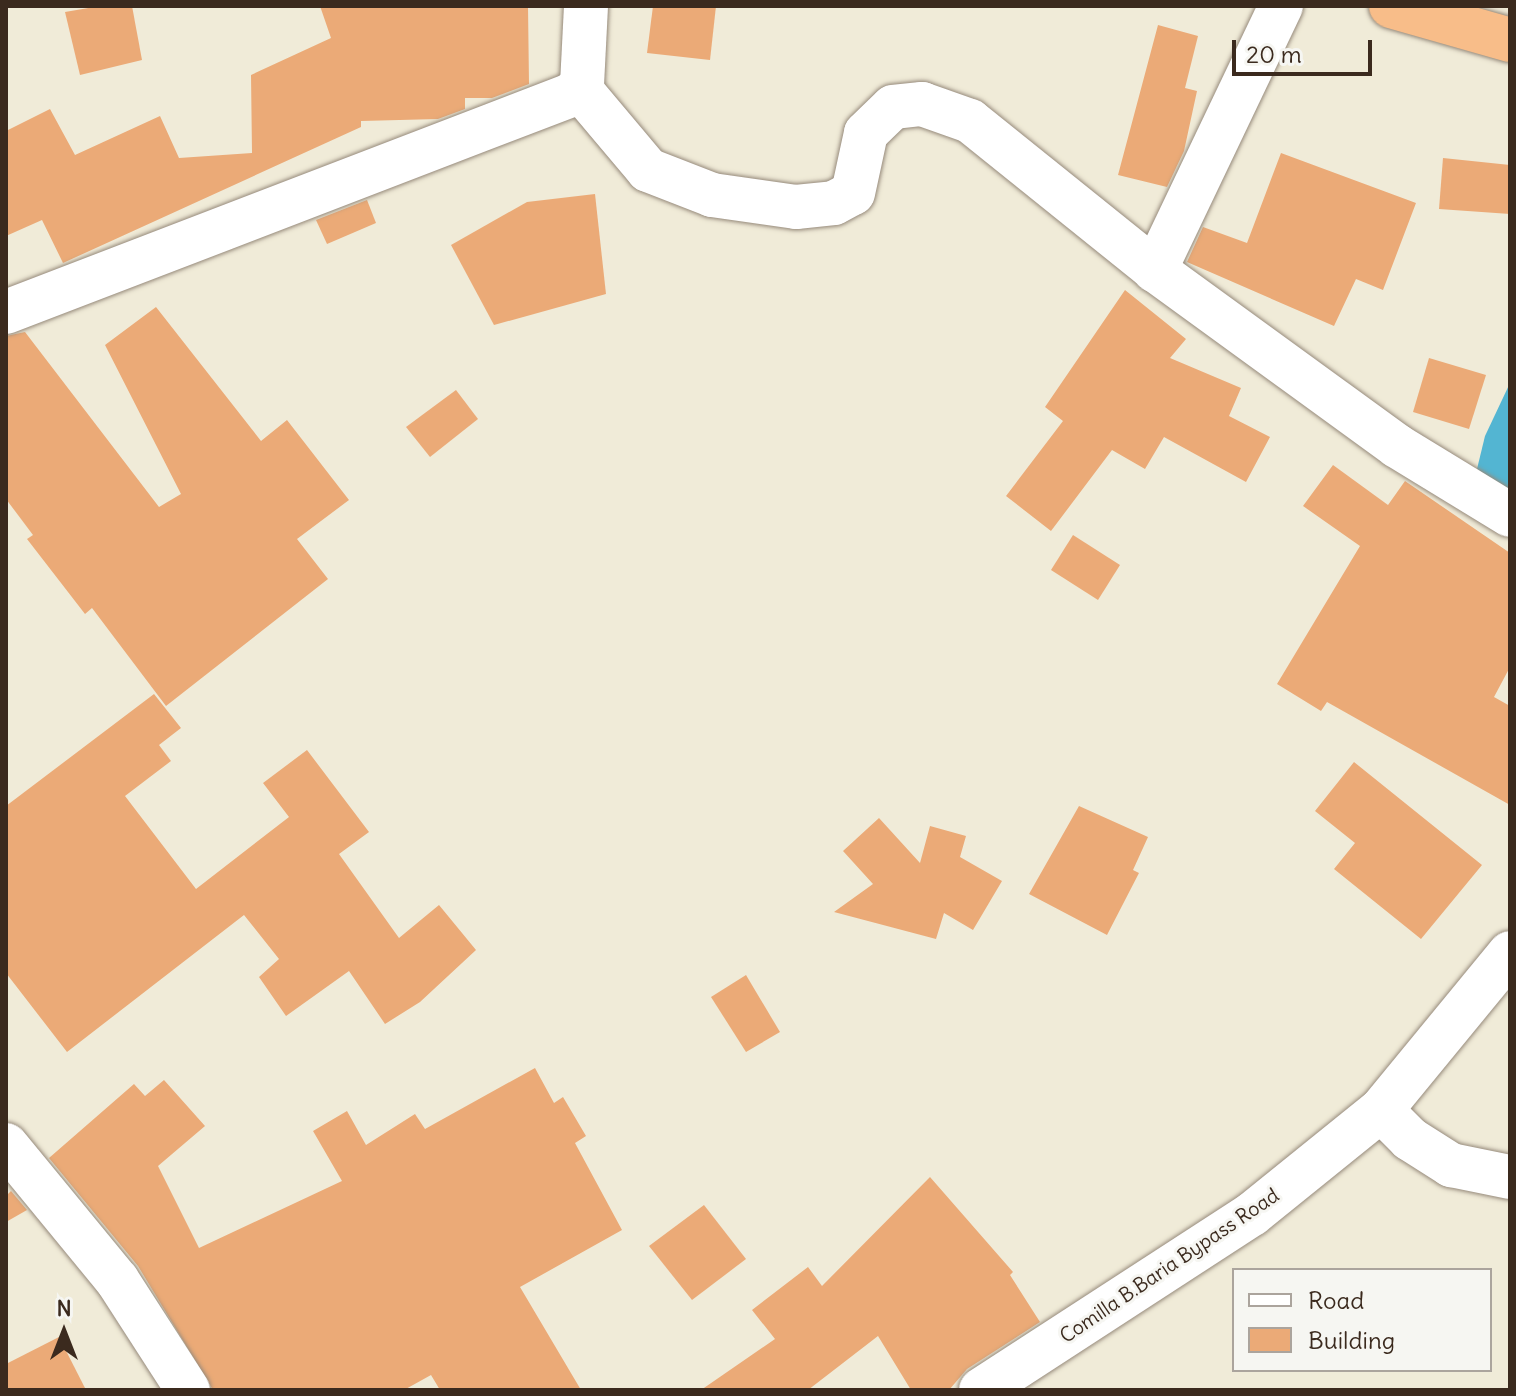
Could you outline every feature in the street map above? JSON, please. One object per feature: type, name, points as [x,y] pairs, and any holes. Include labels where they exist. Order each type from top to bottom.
[{"type":"highway","points":[[1391,6],[1510,40]]},
{"type":"street","points":[[586,6],[579,88],[648,170],[712,195],[796,207],[834,203],[853,193],[866,133],[893,107],[922,104],[970,121],[1155,270],[1397,446],[1510,515]]},
{"type":"street","points":[[1155,270],[1281,6]]},
{"type":"street","points":[[6,312],[351,176],[557,102],[579,88]]},
{"type":"street","name":"Comilla B.Baria Bypass Road","points":[[981,1390],[1252,1214],[1381,1110],[1510,953]]},
{"type":"street","points":[[1381,1110],[1410,1139],[1451,1165],[1510,1177]]},
{"type":"street","points":[[6,1145],[117,1280],[188,1390]]},
{"type":"water","points":[[1510,383],[1510,498],[1477,469],[1485,436]]},
{"type":"building","points":[[100,6],[132,6],[142,60],[80,75],[65,12]]},
{"type":"building","points":[[320,6],[528,6],[529,84],[492,98],[465,98],[465,109],[438,119],[361,121],[361,127],[63,263],[42,220],[6,236],[6,131],[50,109],[75,155],[160,116],[179,158],[252,153],[251,75],[331,38]]},
{"type":"building","points":[[653,6],[716,6],[710,60],[647,53]]},
{"type":"building","points":[[1158,25],[1198,36],[1185,88],[1197,91],[1184,151],[1167,187],[1118,175]]},
{"type":"building","points":[[1281,153],[1416,203],[1383,290],[1356,279],[1334,326],[1187,262],[1203,227],[1247,243]]},
{"type":"building","points":[[1443,158],[1510,165],[1510,214],[1439,209]]},
{"type":"building","points":[[595,194],[606,294],[494,325],[451,245],[527,202]]},
{"type":"building","points":[[367,200],[376,223],[327,244],[316,220]]},
{"type":"building","points":[[1125,290],[1186,339],[1170,358],[1241,388],[1229,416],[1270,437],[1246,482],[1164,437],[1145,469],[1112,450],[1051,531],[1006,496],[1063,421],[1045,407]]},
{"type":"building","points":[[156,307],[261,441],[287,420],[349,500],[297,539],[328,579],[166,706],[92,608],[85,614],[27,539],[33,535],[6,499],[6,336],[25,332],[159,507],[181,494],[105,345]]},
{"type":"building","points":[[1429,358],[1486,375],[1469,429],[1413,412]]},
{"type":"building","points":[[456,390],[478,419],[430,457],[406,427]]},
{"type":"building","points":[[1333,465],[1388,505],[1405,481],[1510,553],[1510,667],[1494,697],[1510,706],[1510,805],[1327,702],[1321,711],[1277,684],[1360,546],[1303,506]]},
{"type":"building","points":[[1073,535],[1120,565],[1098,600],[1051,570]]},
{"type":"building","points":[[154,694],[181,728],[159,745],[171,761],[125,796],[196,889],[289,817],[263,783],[307,750],[369,832],[339,854],[399,938],[439,905],[476,950],[420,1002],[385,1024],[349,971],[286,1016],[259,977],[279,959],[244,915],[67,1052],[6,973],[6,806]]},
{"type":"building","points":[[1354,762],[1482,865],[1421,939],[1334,869],[1355,843],[1315,811]]},
{"type":"building","points":[[1079,806],[1148,837],[1133,870],[1139,873],[1107,935],[1029,894]]},
{"type":"building","points":[[879,818],[920,863],[930,826],[966,836],[960,857],[1002,881],[973,930],[944,913],[936,939],[834,912],[873,884],[843,851]]},
{"type":"building","points":[[746,975],[780,1032],[746,1052],[711,997]]},
{"type":"building","points":[[535,1068],[554,1103],[563,1097],[586,1136],[575,1143],[622,1230],[520,1287],[581,1390],[440,1390],[431,1375],[404,1390],[213,1390],[138,1266],[49,1158],[134,1084],[145,1096],[164,1080],[205,1126],[158,1166],[199,1248],[342,1181],[313,1131],[347,1111],[366,1145],[415,1114],[425,1129]]},
{"type":"building","points":[[930,1177],[1013,1272],[1010,1275],[1040,1322],[967,1369],[949,1390],[911,1390],[878,1336],[808,1390],[701,1390],[775,1339],[752,1310],[808,1267],[822,1286]]},
{"type":"building","points":[[11,1191],[27,1210],[6,1222],[6,1196]]},
{"type":"building","points":[[704,1205],[746,1259],[692,1300],[649,1246]]},
{"type":"building","points":[[59,1337],[86,1390],[6,1390],[6,1364]]}]
